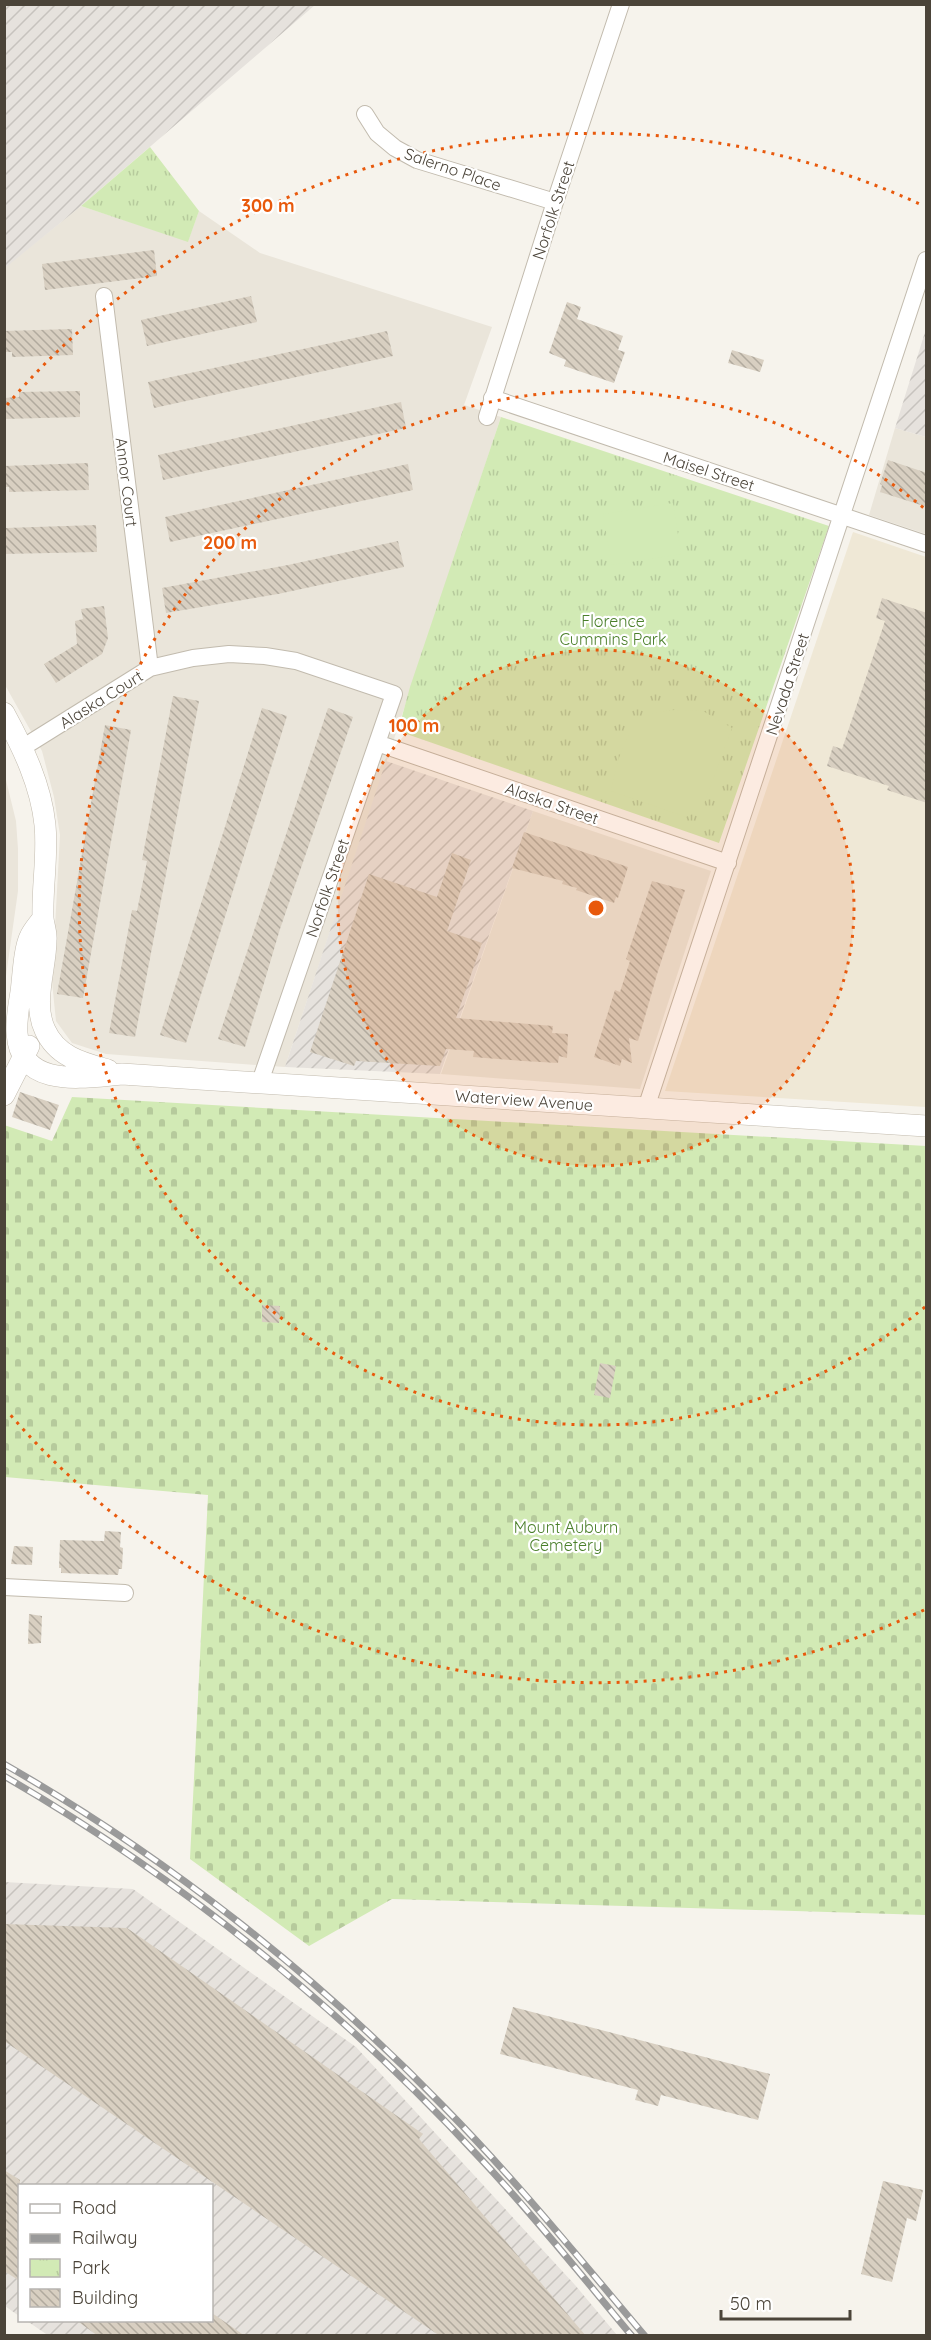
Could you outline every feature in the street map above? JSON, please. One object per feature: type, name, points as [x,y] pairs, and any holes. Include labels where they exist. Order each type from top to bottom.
[{"type":"street","name":"Norfolk Street","points":[[487,417],[621,4]]},
{"type":"street","name":"Salerno Place","points":[[365,114],[377,133],[395,148],[417,160],[555,202]]},
{"type":"street","name":"Nevada Street","points":[[646,1108],[927,260]]},
{"type":"street","name":"Annor Court","points":[[104,296],[150,668]]},
{"type":"street","name":"Maisel Street","points":[[492,399],[927,544]]},
{"type":"street","name":"Alaska Court","points":[[22,748],[150,668],[193,658],[229,654],[296,661],[394,694]]},
{"type":"street","name":"Norfolk Street","points":[[260,1082],[394,694]]},
{"type":"street","points":[[4,713],[22,748],[38,791],[45,824],[43,918],[47,938],[40,1002],[44,1028],[24,1056],[4,1095]]},
{"type":"street","name":"Alaska Street","points":[[377,743],[728,863]]},
{"type":"street","points":[[24,1056],[17,1035],[17,1016],[29,939],[43,918]]},
{"type":"street","name":"Waterview Avenue","points":[[44,1028],[54,1045],[70,1058],[122,1074]]},
{"type":"street","name":"Waterview Avenue","points":[[24,1056],[40,1071],[56,1077],[122,1074],[927,1126]]},
{"type":"street","points":[[4,1587],[125,1593]]},
{"type":"shaded area","points":[[5,4],[315,5],[81,206],[5,268]]},
{"type":"shaded area","points":[[81,206],[188,241],[199,211],[260,253],[492,327],[464,405],[501,417],[285,1067],[106,1054],[72,1043],[56,1021],[52,982],[60,835],[54,797],[42,751],[5,685],[4,268]]},
{"type":"shaded area","points":[[926,329],[926,437],[895,428]]},
{"type":"shaded area","points":[[895,428],[926,437],[926,534],[869,515]]},
{"type":"shaded area","points":[[853,532],[926,557],[926,1107],[665,1091]]},
{"type":"shaded area","points":[[386,761],[533,811],[440,1074],[285,1067]]},
{"type":"shaded area","points":[[5,776],[16,821],[18,891],[5,983]]},
{"type":"shaded area","points":[[533,811],[711,871],[640,1089],[441,1074]]},
{"type":"shaded area","points":[[4,1882],[133,1889],[356,2047],[575,2285],[617,2335],[49,2336],[28,2322],[213,2322],[213,2184],[18,2184],[18,2315],[5,2306]]},
{"type":"green space","points":[[150,147],[199,211],[188,242],[81,206]]},
{"type":"green space","name":"Florence Cummins Park","points":[[501,417],[829,526],[719,843],[398,731],[410,687]]},
{"type":"green space","points":[[673,503],[681,554],[612,565],[603,514]]},
{"type":"green space","points":[[674,710],[703,711],[732,728],[702,809],[686,817],[611,791],[623,748],[634,728],[651,714]]},
{"type":"green space","name":"Mount Auburn Cemetery","points":[[72,1097],[926,1146],[926,1915],[392,1899],[309,1946],[190,1859],[208,1495],[5,1477],[4,1125],[52,1141]]},
{"type":"building","points":[[154,250],[157,276],[45,290],[42,264]]},
{"type":"building","points":[[251,296],[257,322],[147,346],[141,320]]},
{"type":"building","points":[[567,302],[581,307],[577,319],[623,336],[618,350],[625,352],[614,383],[564,366],[566,360],[549,353]]},
{"type":"building","points":[[72,329],[73,355],[12,357],[12,352],[4,352],[4,331]]},
{"type":"building","points":[[387,331],[393,356],[154,408],[148,382]]},
{"type":"building","points":[[732,350],[764,360],[760,372],[728,363]]},
{"type":"building","points":[[80,391],[80,417],[4,419],[4,398],[19,397],[19,392]]},
{"type":"building","points":[[401,402],[406,428],[163,480],[158,455]]},
{"type":"building","points":[[888,460],[927,473],[927,507],[880,492],[882,485],[880,484]]},
{"type":"building","points":[[88,463],[89,490],[9,492],[9,487],[4,487],[4,466]]},
{"type":"building","points":[[408,464],[413,490],[170,542],[165,517]]},
{"type":"building","points":[[96,525],[97,552],[4,554],[6,528]]},
{"type":"building","points":[[398,541],[404,567],[278,594],[166,613],[162,588],[288,565]]},
{"type":"building","points":[[882,598],[927,613],[927,803],[887,790],[889,786],[827,766],[833,746],[842,749],[885,621],[876,618]]},
{"type":"building","points":[[104,606],[108,638],[102,654],[56,683],[44,664],[77,644],[75,621],[83,619],[81,609]]},
{"type":"building","points":[[173,696],[199,701],[135,1037],[109,1033],[132,910],[137,911],[147,861],[142,860]]},
{"type":"building","points":[[262,708],[287,716],[186,1043],[160,1035]]},
{"type":"building","points":[[328,708],[353,717],[280,929],[245,1047],[218,1039]]},
{"type":"building","points":[[105,725],[131,730],[83,998],[57,994]]},
{"type":"building","points":[[524,832],[628,867],[618,898],[616,897],[614,903],[562,884],[563,881],[512,868]]},
{"type":"building","points":[[452,853],[471,860],[447,931],[482,943],[456,1018],[553,1026],[552,1033],[568,1034],[567,1058],[559,1056],[558,1063],[523,1061],[473,1057],[474,1051],[446,1049],[440,1066],[356,1061],[354,1066],[310,1052],[369,874],[437,897]]},
{"type":"building","points":[[652,881],[685,890],[638,1041],[629,1038],[632,1063],[622,1059],[620,1066],[594,1057],[615,990],[620,992],[630,961],[626,959]]},
{"type":"building","points":[[20,1092],[59,1105],[50,1130],[12,1117]]},
{"type":"building","points":[[262,1305],[280,1306],[279,1323],[262,1322]]},
{"type":"building","points":[[600,1363],[616,1366],[610,1398],[594,1395]]},
{"type":"building","points":[[105,1531],[121,1532],[122,1569],[119,1569],[118,1575],[61,1573],[61,1568],[59,1568],[60,1540],[104,1541]]},
{"type":"building","points":[[14,1546],[33,1547],[32,1565],[11,1564]]},
{"type":"building","points":[[29,1614],[42,1616],[41,1643],[28,1644]]},
{"type":"building","points":[[4,1924],[127,1928],[423,2134],[419,2139],[586,2336],[440,2336],[4,2041]]},
{"type":"building","points":[[513,2007],[770,2074],[758,2120],[661,2095],[658,2106],[635,2100],[638,2090],[500,2054]]},
{"type":"building","points":[[4,2170],[20,2180],[18,2184],[18,2280],[4,2271]]},
{"type":"building","points":[[883,2181],[923,2190],[916,2221],[907,2218],[892,2282],[861,2274]]},
{"type":"building","points":[[213,2314],[245,2336],[98,2336],[79,2322],[213,2322]]},
{"type":"railway","points":[[4,1764],[123,1838],[180,1878],[291,1964],[343,2010],[395,2058],[496,2162],[645,2336]]},
{"type":"railway","points":[[4,1776],[133,1857],[255,1948],[314,1997],[425,2101],[478,2156],[537,2222],[632,2336]]}]
